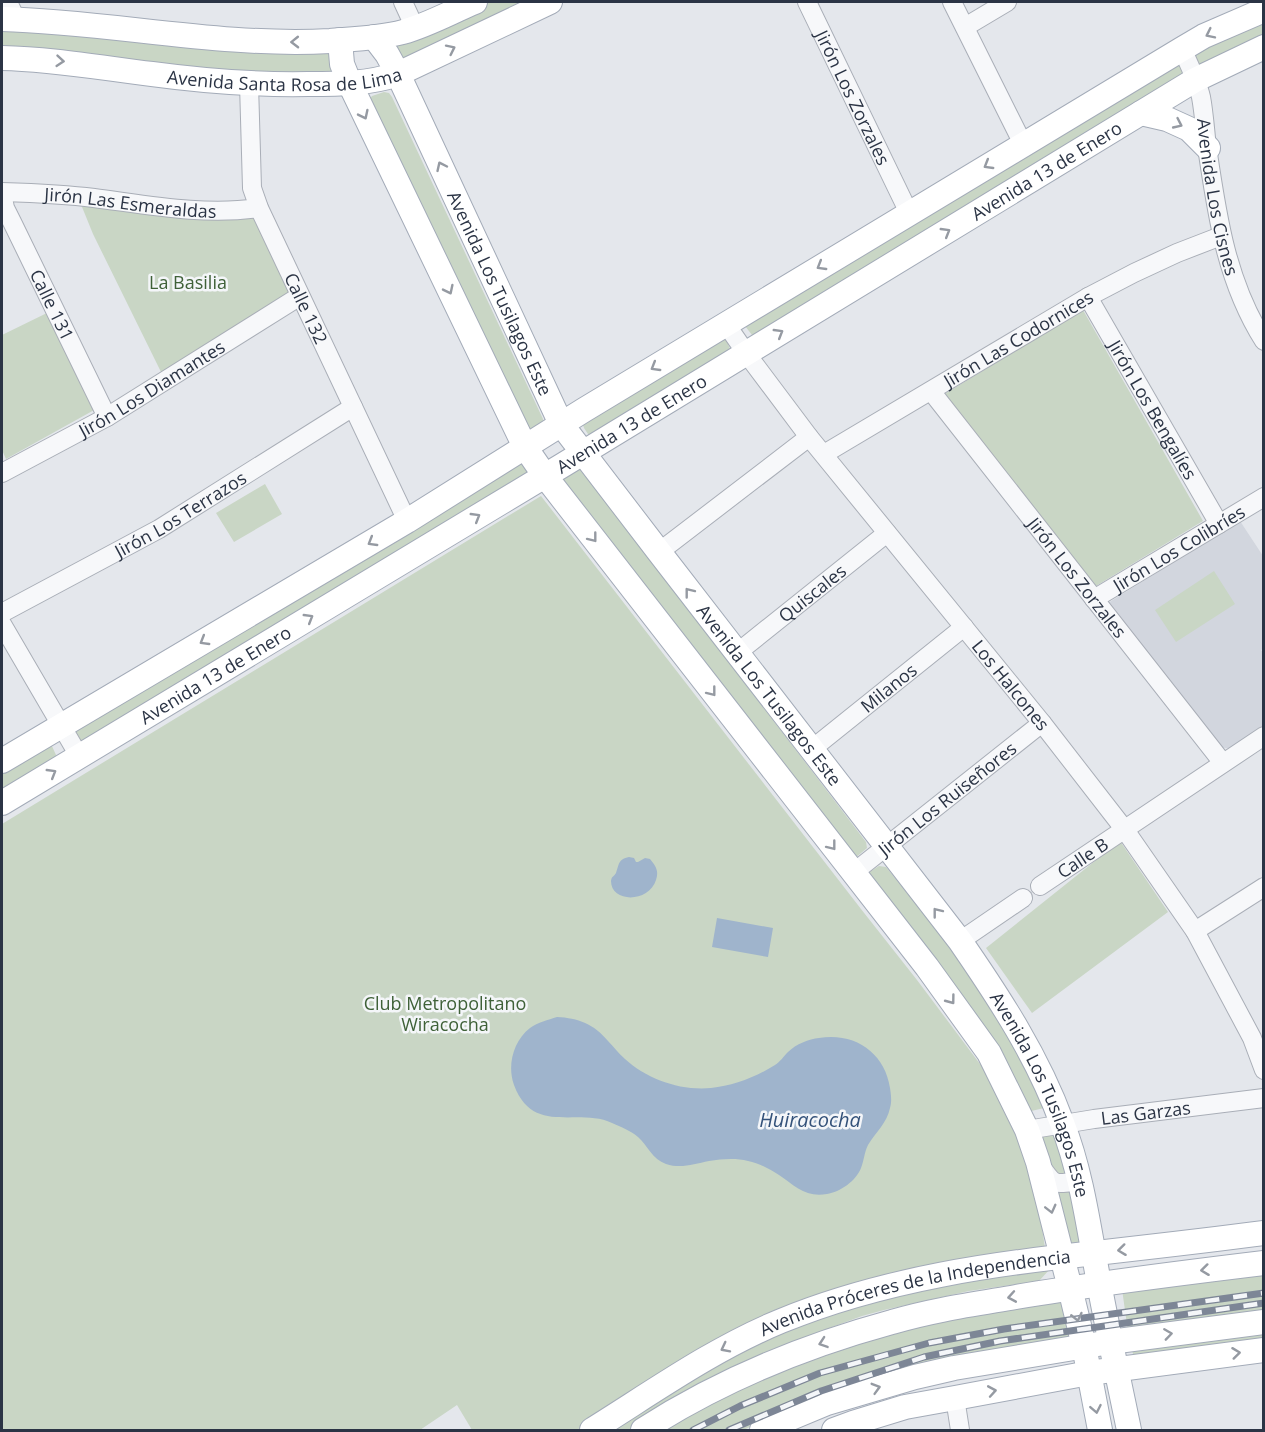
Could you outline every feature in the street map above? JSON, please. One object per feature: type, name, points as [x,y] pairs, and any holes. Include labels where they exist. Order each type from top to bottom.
[{"type":"main road","name":"Avenida Santa Rosa de Lima","points":[[8,13],[76,24],[214,39],[290,42],[374,37],[401,32],[475,2]]},
{"type":"main road","name":"Avenida Santa Rosa de Lima","points":[[2,58],[67,62],[249,84],[350,84],[381,80],[398,74],[550,2]]},
{"type":"main road","name":"Avenida 13 de Enero","points":[[2,761],[407,521],[726,324],[905,203],[1023,144],[1204,36],[1263,10]]},
{"type":"main road","name":"Avenida Los Tusilagos Este","points":[[374,37],[398,74],[561,424],[960,941],[992,988],[1030,1052],[1063,1124],[1079,1181],[1129,1431]]},
{"type":"main road","name":"Avenida Los Tusilagos Este","points":[[340,40],[342,64],[350,84],[525,447],[544,476],[927,967],[989,1053],[1027,1130],[1038,1162],[1084,1346],[1100,1431]]},
{"type":"main road","name":"Avenida 13 de Enero","points":[[2,803],[1195,80],[1263,47]]},
{"type":"main road","points":[[1141,113],[1167,119],[1189,129],[1208,148]]},
{"type":"main road","name":"Avenida Próceres de la Independencia","points":[[591,1431],[710,1356],[745,1338],[792,1317],[851,1298],[927,1279],[1005,1264],[1263,1233]]},
{"type":"main road","name":"Avenida Próceres de la Independencia","points":[[643,1431],[693,1401],[779,1359],[824,1342],[893,1321],[959,1306],[1099,1283],[1263,1263]]},
{"type":"main road","points":[[762,1431],[827,1403],[915,1377],[964,1366],[1110,1342],[1263,1322]]},
{"type":"main road","points":[[834,1431],[905,1407],[1089,1373],[1263,1350]]},
{"type":"street","points":[[403,2],[415,28]]},
{"type":"street","name":"Jirón Los Zorzales","points":[[807,2],[905,203]]},
{"type":"street","points":[[952,2],[1023,144]]},
{"type":"street","points":[[965,27],[1007,2]]},
{"type":"street","name":"Avenida Los Cisnes","points":[[1182,49],[1200,95],[1221,236],[1244,305],[1263,341]]},
{"type":"street","name":"Calle 132","points":[[249,84],[252,188],[259,208],[407,521]]},
{"type":"street","name":"Jirón Las Esmeraldas","points":[[2,192],[48,193],[203,212],[259,208]]},
{"type":"street","name":"Calle 131","points":[[2,192],[5,208],[107,417]]},
{"type":"street","name":"Jirón Las Codornices","points":[[824,454],[1088,297],[1177,253],[1221,236]]},
{"type":"street","name":"Jirón Los Diamantes","points":[[2,473],[107,417],[300,296]]},
{"type":"street","name":"Jirón Los Bengalíes","points":[[1088,297],[1219,524]]},
{"type":"street","name":"Los Halcones","points":[[726,324],[809,437],[1042,723],[1125,830],[1195,931],[1258,1035],[1263,1070]]},
{"type":"street","name":"Jirón Los Zorzales","points":[[931,391],[1223,763]]},
{"type":"street","name":"Jirón Los Terrazos","points":[[2,613],[159,529],[353,406]]},
{"type":"street","points":[[658,552],[809,437]]},
{"type":"street","name":"Jirón Los Colibríes","points":[[1095,599],[1263,497]]},
{"type":"street","name":"Quiscales","points":[[737,653],[887,533]]},
{"type":"street","points":[[2,624],[79,756]]},
{"type":"street","name":"Milanos","points":[[812,749],[964,627]]},
{"type":"street","name":"Jirón Los Ruiseñores","points":[[853,873],[1042,723]]},
{"type":"street","points":[[1125,830],[1263,736]]},
{"type":"street","name":"Calle B","points":[[1040,886],[1125,830]]},
{"type":"street","points":[[1195,931],[1263,887]]},
{"type":"street","points":[[960,941],[1023,898]]},
{"type":"street","name":"Las Garzas","points":[[1027,1130],[1263,1098]]},
{"type":"street","points":[[1038,1162],[1049,1179],[1054,1182],[1061,1184],[1079,1181]]},
{"type":"street","points":[[955,1398],[960,1431]]},
{"type":"shaded area","points":[[1240,521],[1263,556],[1264,648],[1261,650],[1264,654],[1263,725],[1231,749],[1220,747],[1108,603]]},
{"type":"green space","points":[[486,2],[533,2],[403,59],[396,45]]},
{"type":"green space","points":[[1263,16],[1263,39],[1199,67],[1194,54]]},
{"type":"green space","points":[[2,28],[45,29],[139,43],[248,53],[330,52],[332,71],[330,75],[300,78],[2,51]]},
{"type":"green space","points":[[1179,61],[1185,73],[756,338],[745,326]]},
{"type":"green space","points":[[384,92],[389,93],[392,97],[543,419],[543,423],[530,433],[368,101],[372,96]]},
{"type":"green space","name":"La Basilia","points":[[80,202],[256,215],[292,291],[162,374],[93,234]]},
{"type":"green space","points":[[1083,310],[1203,521],[1096,586],[943,395]]},
{"type":"green space","points":[[49,312],[96,409],[6,459],[2,450],[2,335]]},
{"type":"green space","points":[[723,337],[732,353],[591,436],[588,434],[582,422]]},
{"type":"green space","points":[[517,462],[523,463],[530,476],[79,746],[70,725]]},
{"type":"green space","points":[[577,466],[866,842],[867,848],[854,859],[559,475]]},
{"type":"green space","points":[[265,484],[282,514],[234,542],[216,513]]},
{"type":"green space","name":"Club Metropolitano Wiracocha","points":[[541,496],[986,1072],[1010,1114],[1027,1160],[1038,1201],[1045,1248],[958,1262],[682,1364],[577,1430],[472,1430],[457,1405],[420,1430],[2,1430],[2,824]]},
{"type":"green space","points":[[1214,571],[1235,604],[1176,642],[1155,610]]},
{"type":"green space","points":[[51,744],[56,755],[55,762],[2,794],[2,769]]},
{"type":"green space","points":[[1120,841],[1168,912],[1032,1013],[986,948]]},
{"type":"green space","points":[[879,866],[886,867],[960,957],[1007,1024],[1044,1108],[1023,1113],[868,873]]},
{"type":"green space","points":[[1045,1134],[1054,1135],[1070,1177],[1082,1243],[1068,1244],[1036,1139]]},
{"type":"green space","points":[[1050,1269],[1039,1281],[969,1291],[862,1316],[773,1349],[713,1380],[631,1430],[600,1430],[714,1359],[886,1294]]},
{"type":"green space","points":[[1263,1271],[1263,1314],[1128,1332],[1122,1289]]},
{"type":"green space","points":[[1062,1297],[1070,1339],[808,1402],[743,1430],[664,1430],[748,1384],[823,1354],[941,1320]]},
{"type":"green space","points":[[1263,1332],[1263,1341],[1134,1358],[1132,1350]]},
{"type":"water","points":[[629,857],[634,858],[636,862],[645,858],[650,859],[657,871],[652,888],[639,896],[623,896],[617,893],[611,881],[621,861]]},
{"type":"water","points":[[717,918],[773,928],[768,957],[712,947]]},
{"type":"water","name":"Huiracocha","points":[[557,1017],[572,1019],[591,1026],[603,1035],[625,1059],[643,1072],[665,1082],[688,1088],[711,1088],[736,1083],[775,1065],[799,1044],[815,1039],[845,1038],[866,1048],[882,1065],[890,1091],[889,1113],[868,1145],[861,1168],[855,1177],[832,1193],[820,1195],[807,1193],[768,1168],[743,1160],[719,1160],[682,1166],[666,1164],[654,1156],[642,1141],[626,1129],[599,1119],[544,1115],[532,1110],[522,1101],[512,1078],[513,1054],[524,1033],[540,1023]]},
{"type":"railway","points":[[693,1430],[740,1406],[820,1373],[929,1343],[1004,1329],[1264,1293]]},
{"type":"railway","points":[[729,1430],[821,1391],[924,1357],[1000,1341],[1264,1303]]}]
